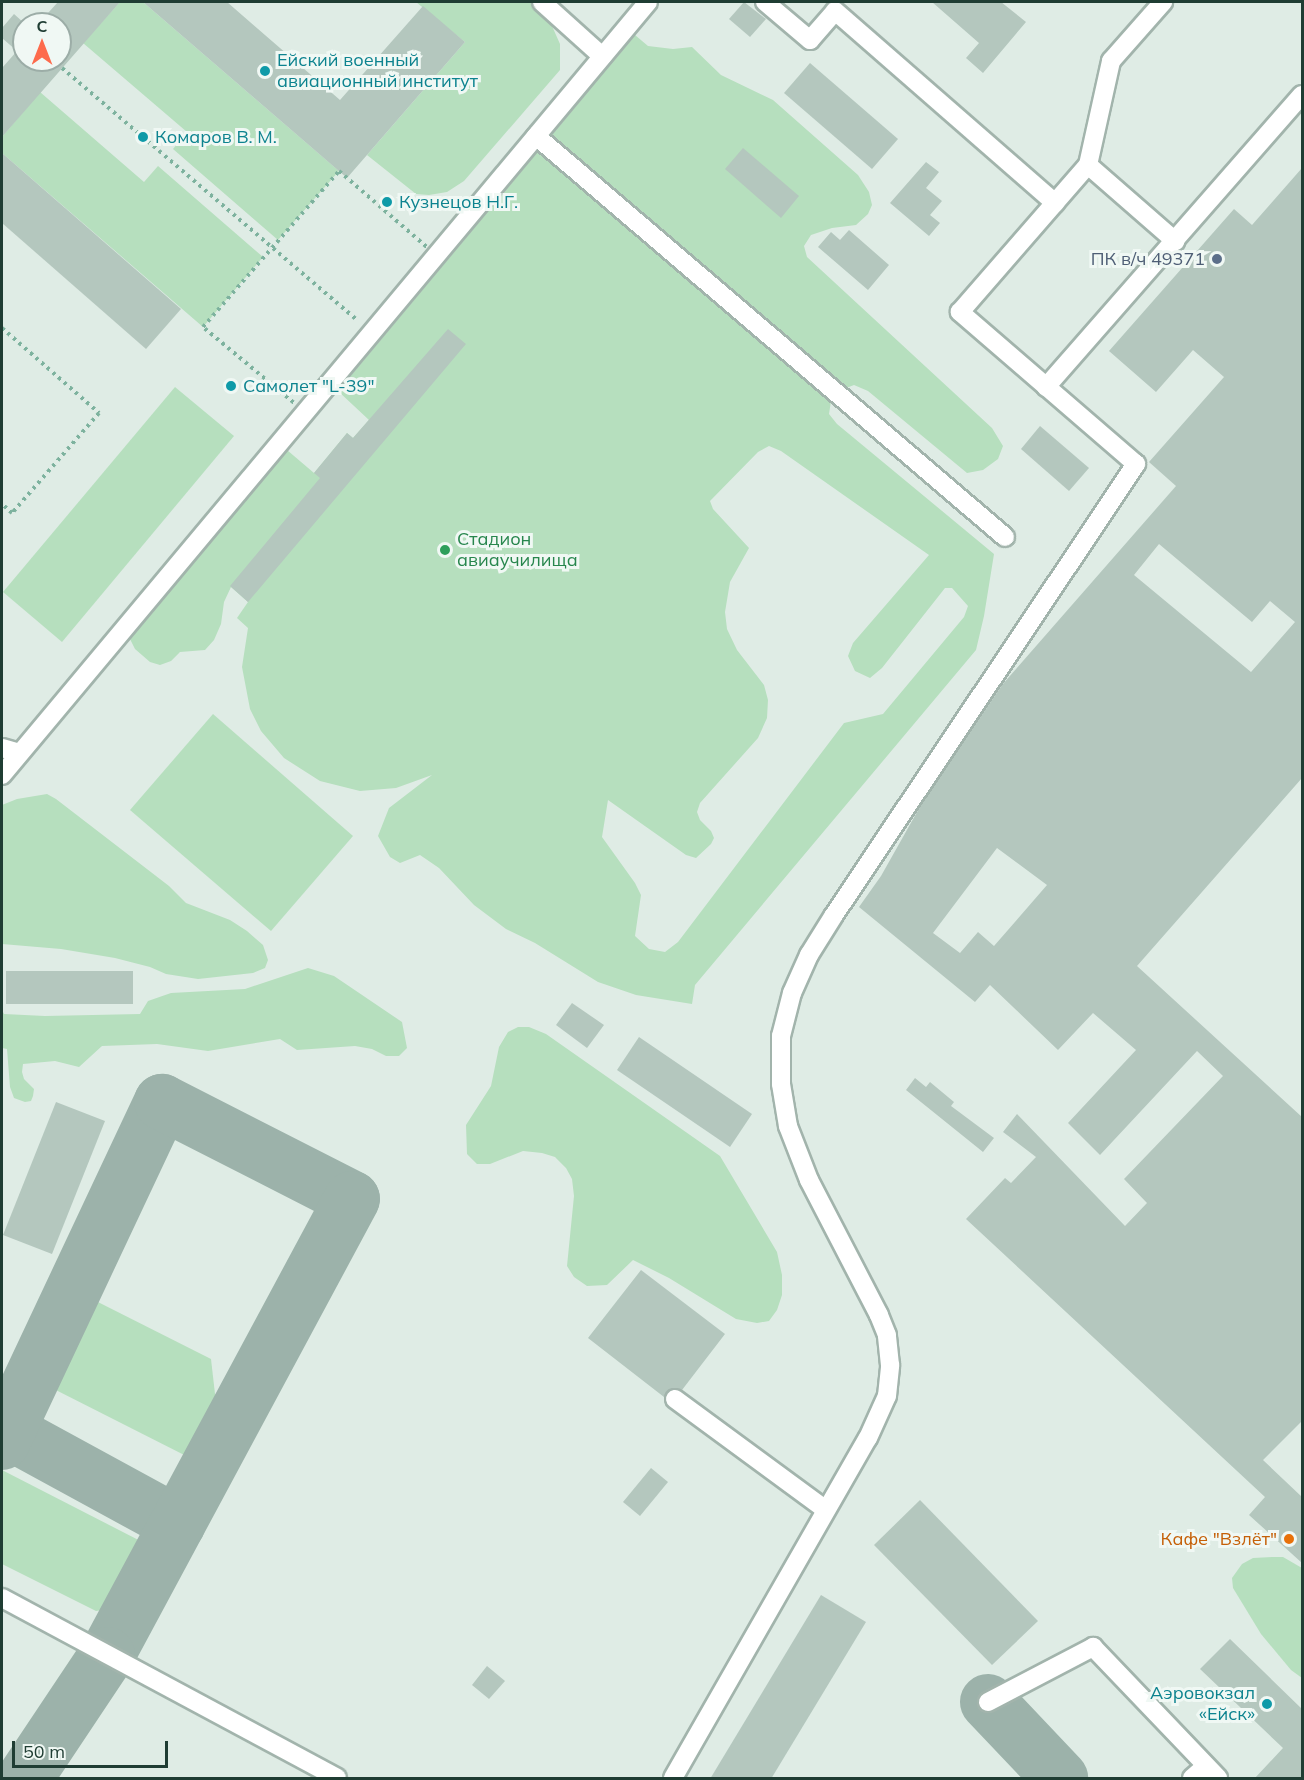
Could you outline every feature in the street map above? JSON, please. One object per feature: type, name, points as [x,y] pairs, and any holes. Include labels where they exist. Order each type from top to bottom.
[{"type":"street","points":[[542,2],[602,56]]},
{"type":"street","points":[[436,255],[648,2]]},
{"type":"street","points":[[765,2],[810,40],[835,11],[1055,203]]},
{"type":"street","points":[[673,1779],[883,1409],[890,1381],[890,1349],[879,1315],[809,1180],[788,1126],[780,1061],[785,1014],[799,976],[834,915],[1136,464],[960,312],[1088,165],[1111,61],[1163,2]]},
{"type":"street","points":[[1046,387],[1302,95]]},
{"type":"street","points":[[536,136],[1005,537]]},
{"type":"street","points":[[1088,165],[1175,241]]},
{"type":"street","points":[[2,775],[304,412]]},
{"type":"street","points":[[2,748],[20,753]]},
{"type":"street","points":[[675,1399],[826,1510]]},
{"type":"street","points":[[2,1598],[337,1779]]},
{"type":"street","points":[[988,1702],[1093,1647],[1205,1774]]},
{"type":"path","points":[[67,72],[371,333]]},
{"type":"path","points":[[339,171],[436,255],[304,412],[202,327],[272,247],[339,171]]},
{"type":"path","points":[[2,328],[99,412],[12,513],[2,504]]},
{"type":"green space","points":[[120,2],[143,2],[339,171],[278,240],[173,149],[187,132],[83,43]]},
{"type":"green space","points":[[416,2],[531,2],[548,17],[560,44],[560,70],[464,181],[447,192],[429,195],[416,194],[367,155],[465,42]]},
{"type":"green space","points":[[635,35],[648,46],[673,49],[692,47],[721,75],[773,100],[858,175],[869,192],[872,205],[868,214],[856,225],[832,228],[811,235],[804,246],[807,257],[992,428],[1003,446],[998,459],[983,470],[967,473],[868,391],[854,385],[841,390],[831,401],[829,414],[837,424],[994,554],[984,616],[976,650],[695,985],[692,1004],[636,995],[598,982],[535,943],[506,929],[474,905],[439,868],[420,855],[400,863],[390,857],[378,836],[389,808],[432,775],[396,788],[360,791],[320,781],[284,758],[261,731],[250,709],[242,667],[248,628],[237,618],[248,602],[231,587],[224,602],[221,624],[214,640],[205,650],[180,652],[171,661],[160,665],[150,662],[135,649],[130,639],[287,450],[314,473],[347,433],[353,438],[369,420],[338,391]],"holes":[[[769,446],[781,451],[929,555],[853,643],[848,656],[855,671],[870,678],[882,668],[945,588],[952,588],[968,606],[964,617],[883,714],[844,723],[678,942],[665,952],[649,949],[635,936],[641,895],[602,837],[608,800],[686,855],[696,858],[714,838],[711,831],[700,820],[697,812],[700,803],[758,738],[767,718],[768,700],[764,685],[737,650],[727,629],[725,612],[730,582],[749,548],[713,509],[710,501],[758,452]]]},
{"type":"green space","points":[[40,92],[144,182],[158,166],[263,257],[203,327],[2,153],[2,137]]},
{"type":"green space","points":[[175,387],[234,436],[62,642],[3,592]]},
{"type":"green space","points":[[213,714],[353,836],[271,931],[130,810]]},
{"type":"green space","points":[[47,794],[169,886],[186,903],[230,920],[247,931],[263,945],[268,960],[265,968],[253,973],[198,979],[166,974],[150,967],[115,958],[61,949],[2,944],[2,805],[17,799]]},
{"type":"green space","points":[[308,968],[334,976],[402,1022],[407,1048],[399,1056],[386,1056],[372,1049],[355,1046],[297,1050],[280,1039],[208,1051],[157,1044],[102,1046],[79,1067],[55,1061],[23,1064],[24,1079],[34,1089],[33,1096],[31,1101],[25,1102],[14,1098],[10,1087],[7,1049],[2,1048],[2,1010],[4,1014],[45,1016],[140,1014],[148,1001],[171,993],[245,989]]},
{"type":"green space","points":[[518,1027],[529,1027],[546,1034],[720,1156],[777,1252],[782,1275],[782,1295],[777,1310],[769,1321],[757,1323],[736,1319],[669,1278],[633,1260],[607,1285],[587,1286],[574,1277],[567,1266],[574,1196],[572,1179],[566,1168],[555,1157],[542,1153],[523,1151],[490,1164],[477,1164],[467,1154],[466,1125],[491,1086],[499,1047],[508,1032]]},
{"type":"green space","points":[[84,1295],[211,1359],[219,1429],[200,1463],[40,1382]]},
{"type":"green space","points":[[2,1470],[156,1549],[123,1607],[96,1611],[2,1564]]},
{"type":"green space","points":[[1283,1557],[1302,1568],[1302,1678],[1291,1670],[1261,1634],[1233,1588],[1232,1578],[1242,1564],[1253,1558]]},
{"type":"building","points":[[58,2],[120,2],[72,57],[72,12],[49,12]]},
{"type":"building","name":"Ейский военный авиационный институт","points":[[143,2],[227,2],[340,100],[423,6],[465,42],[347,178]]},
{"type":"building","points":[[744,2],[766,19],[750,37],[729,19]]},
{"type":"building","points":[[932,2],[1001,2],[1026,22],[983,73],[966,58],[979,43]]},
{"type":"building","points":[[12,16],[12,47],[2,38],[2,28]]},
{"type":"building","points":[[12,57],[12,72],[59,72],[2,137],[2,68]]},
{"type":"building","points":[[810,63],[898,139],[872,169],[784,93]]},
{"type":"building","points":[[743,148],[799,196],[781,218],[725,169]]},
{"type":"building","points":[[2,153],[181,309],[146,349],[2,223]]},
{"type":"building","points":[[926,162],[939,172],[926,188],[942,201],[930,215],[940,223],[929,236],[890,203]]},
{"type":"building","points":[[1302,168],[1302,778],[1137,966],[1302,1117],[1302,1421],[1263,1460],[1302,1497],[1302,1563],[1249,1515],[1265,1497],[966,1219],[1005,1178],[1011,1183],[1036,1157],[1003,1132],[1017,1114],[1125,1226],[1147,1203],[1124,1179],[1223,1076],[1197,1051],[1100,1155],[1068,1123],[1136,1050],[1093,1013],[1058,1050],[990,985],[975,1002],[859,907],[881,876],[921,805],[1002,685],[1176,486],[1149,462],[1224,377],[1193,350],[1156,392],[1109,351],[1234,209],[1252,225]],"holes":[[[1159,544],[1252,622],[1270,601],[1295,622],[1251,672],[1134,575]],[[997,848],[1047,885],[994,946],[978,932],[960,953],[933,933]]]},
{"type":"building","points":[[849,230],[889,265],[868,290],[818,247],[831,232],[840,240]]},
{"type":"building","points":[[448,329],[466,344],[248,602],[230,586],[320,478],[314,473],[347,433],[353,438]]},
{"type":"building","points":[[1040,426],[1089,468],[1069,491],[1021,449]]},
{"type":"building","points":[[6,971],[133,971],[133,1004],[6,1004]]},
{"type":"building","points":[[572,1003],[604,1025],[587,1048],[556,1025]]},
{"type":"building","points":[[639,1037],[752,1114],[730,1147],[617,1070]]},
{"type":"building","points":[[915,1078],[926,1087],[930,1082],[954,1102],[951,1106],[994,1138],[983,1152],[906,1090]]},
{"type":"building","points":[[56,1102],[105,1121],[52,1254],[3,1235]]},
{"type":"building","points":[[641,1270],[725,1334],[682,1390],[671,1389],[664,1397],[588,1338]]},
{"type":"building","points":[[651,1468],[668,1482],[640,1516],[623,1502]]},
{"type":"building","points":[[920,1500],[1038,1621],[992,1665],[874,1545]]},
{"type":"building","points":[[821,1595],[866,1622],[771,1779],[710,1779]]},
{"type":"building","name":"Аэровокзал «Ейск»","points":[[1230,1639],[1302,1709],[1302,1779],[1254,1779],[1283,1748],[1200,1669]]},
{"type":"building","points":[[487,1666],[505,1681],[489,1699],[472,1685]]},
{"type":"taxiway","points":[[2,1442],[162,1102],[352,1199],[107,1655],[25,1778]]},
{"type":"taxiway","points":[[2,1428],[178,1524]]},
{"type":"taxiway","points":[[988,1702],[1060,1778]]},
{"type":"place","name":"Ейский военный авиационный институт","points":[[265,71]]},
{"type":"place","name":"Комаров В. М.","points":[[143,137]]},
{"type":"place","name":"Кузнецов Н.Г.","points":[[387,202]]},
{"type":"place","name":"ПК в/ч 49371","points":[[1217,259]]},
{"type":"place","name":"Самолет \"L-39\"","points":[[231,386]]},
{"type":"place","name":"Стадион авиаучилища","points":[[445,550]]},
{"type":"place","name":"Кафе \"Взлёт\"","points":[[1289,1539]]},
{"type":"place","name":"Аэровокзал «Ейск»","points":[[1267,1704]]}]
